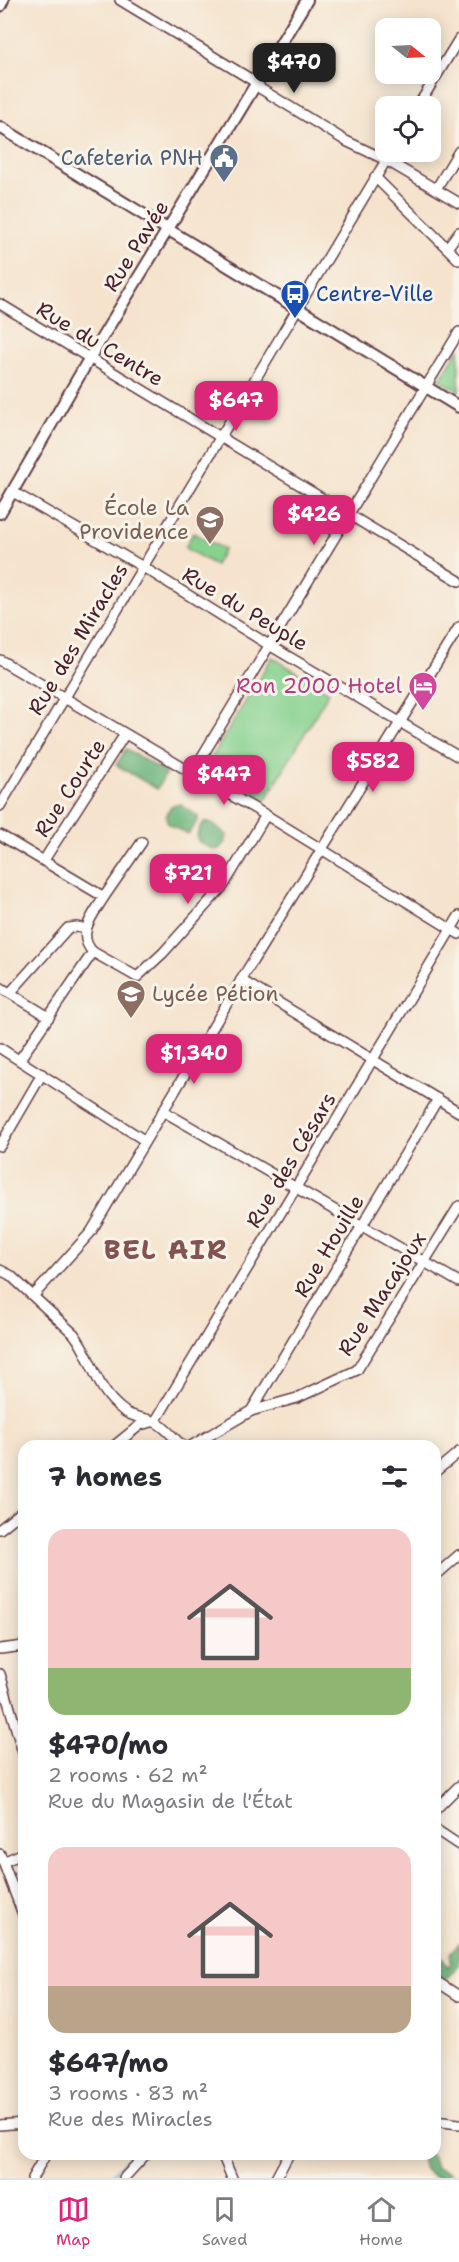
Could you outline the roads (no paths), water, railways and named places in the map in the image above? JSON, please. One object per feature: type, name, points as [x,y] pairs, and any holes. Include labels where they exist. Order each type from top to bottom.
[{"type":"main road","points":[[0,6],[3,0]]},
{"type":"main road","name":"Rue Pavée","points":[[0,512],[89,358],[307,0]]},
{"type":"main road","points":[[0,127],[459,406]]},
{"type":"street","points":[[120,0],[257,83],[261,90],[346,141],[375,151]]},
{"type":"street","points":[[425,96],[456,52],[459,39]]},
{"type":"street","points":[[436,189],[459,151]]},
{"type":"street","name":"Rue des Miracles","points":[[0,806],[385,162]]},
{"type":"street","points":[[398,162],[459,203]]},
{"type":"street","points":[[375,177],[459,260]]},
{"type":"street","points":[[447,248],[459,232]]},
{"type":"street","name":"Rue du Centre","points":[[0,304],[459,581]]},
{"type":"street","points":[[192,773],[459,332]]},
{"type":"street","name":"Rue du Peuple","points":[[13,492],[143,567],[269,645],[459,757]]},
{"type":"street","points":[[34,1295],[91,1232],[241,980],[459,627]]},
{"type":"street","points":[[0,660],[266,814],[455,931]]},
{"type":"street","name":"Rue Courte","points":[[44,860],[125,734]]},
{"type":"street","points":[[142,842],[104,897],[86,929],[86,942],[93,952],[137,977],[163,953],[224,885],[266,814]]},
{"type":"street","points":[[0,835],[104,897]]},
{"type":"street","name":"Rue des Césars","points":[[155,1422],[373,1059],[455,931],[459,916]]},
{"type":"street","points":[[10,993],[68,928],[86,929]]},
{"type":"street","points":[[20,1059],[93,952]]},
{"type":"street","points":[[241,980],[459,1112]]},
{"type":"street","points":[[0,987],[49,1017]]},
{"type":"street","points":[[0,1048],[144,1140]]},
{"type":"street","points":[[0,1146],[42,1074]]},
{"type":"street","name":"Rue Houille","points":[[251,1411],[438,1099]]},
{"type":"street","points":[[163,1111],[459,1282]]},
{"type":"street","name":"Rue Macajoux","points":[[201,1440],[251,1411],[297,1398],[357,1370],[459,1206]]},
{"type":"street","points":[[0,1270],[10,1275],[34,1295],[80,1342],[94,1376],[108,1396],[124,1412],[155,1422],[176,1440]]},
{"type":"street","points":[[121,1440],[140,1425],[155,1422]]},
{"type":"street","points":[[441,1467],[459,1452]]},
{"type":"street","points":[[0,1529],[18,1515]]},
{"type":"street","points":[[441,1571],[459,1555]]},
{"type":"street","points":[[0,1649],[18,1647]]},
{"type":"street","points":[[0,1674],[18,1736]]},
{"type":"street","points":[[441,1804],[459,1786]]},
{"type":"street","points":[[441,1833],[459,1845]]},
{"type":"street","points":[[18,1854],[2,1858],[18,1901]]},
{"type":"street","points":[[441,1984],[459,1996]]},
{"type":"street","points":[[441,2122],[459,2124]]},
{"type":"street","points":[[0,2125],[18,2124]]},
{"type":"street","points":[[32,2178],[42,2160]]},
{"type":"street","points":[[124,2178],[140,2160]]},
{"type":"street","points":[[224,2160],[232,2178]]},
{"type":"street","points":[[276,2178],[286,2160]]},
{"type":"waterway","points":[[441,1815],[459,1798]]},
{"type":"waterway","points":[[109,2178],[126,2160]]},
{"type":"place","name":"Cafeteria PNH","points":[[224,184]]},
{"type":"place","name":"Centre-Ville","points":[[295,320]]},
{"type":"place","name":"École La Providence","points":[[210,546]]},
{"type":"place","name":"Ron 2000 Hotel","points":[[423,712]]},
{"type":"place","name":"Lycée Pétion","points":[[131,1020]]},
{"type":"district","name":"BEL AIR","points":[[166,1249]]}]
